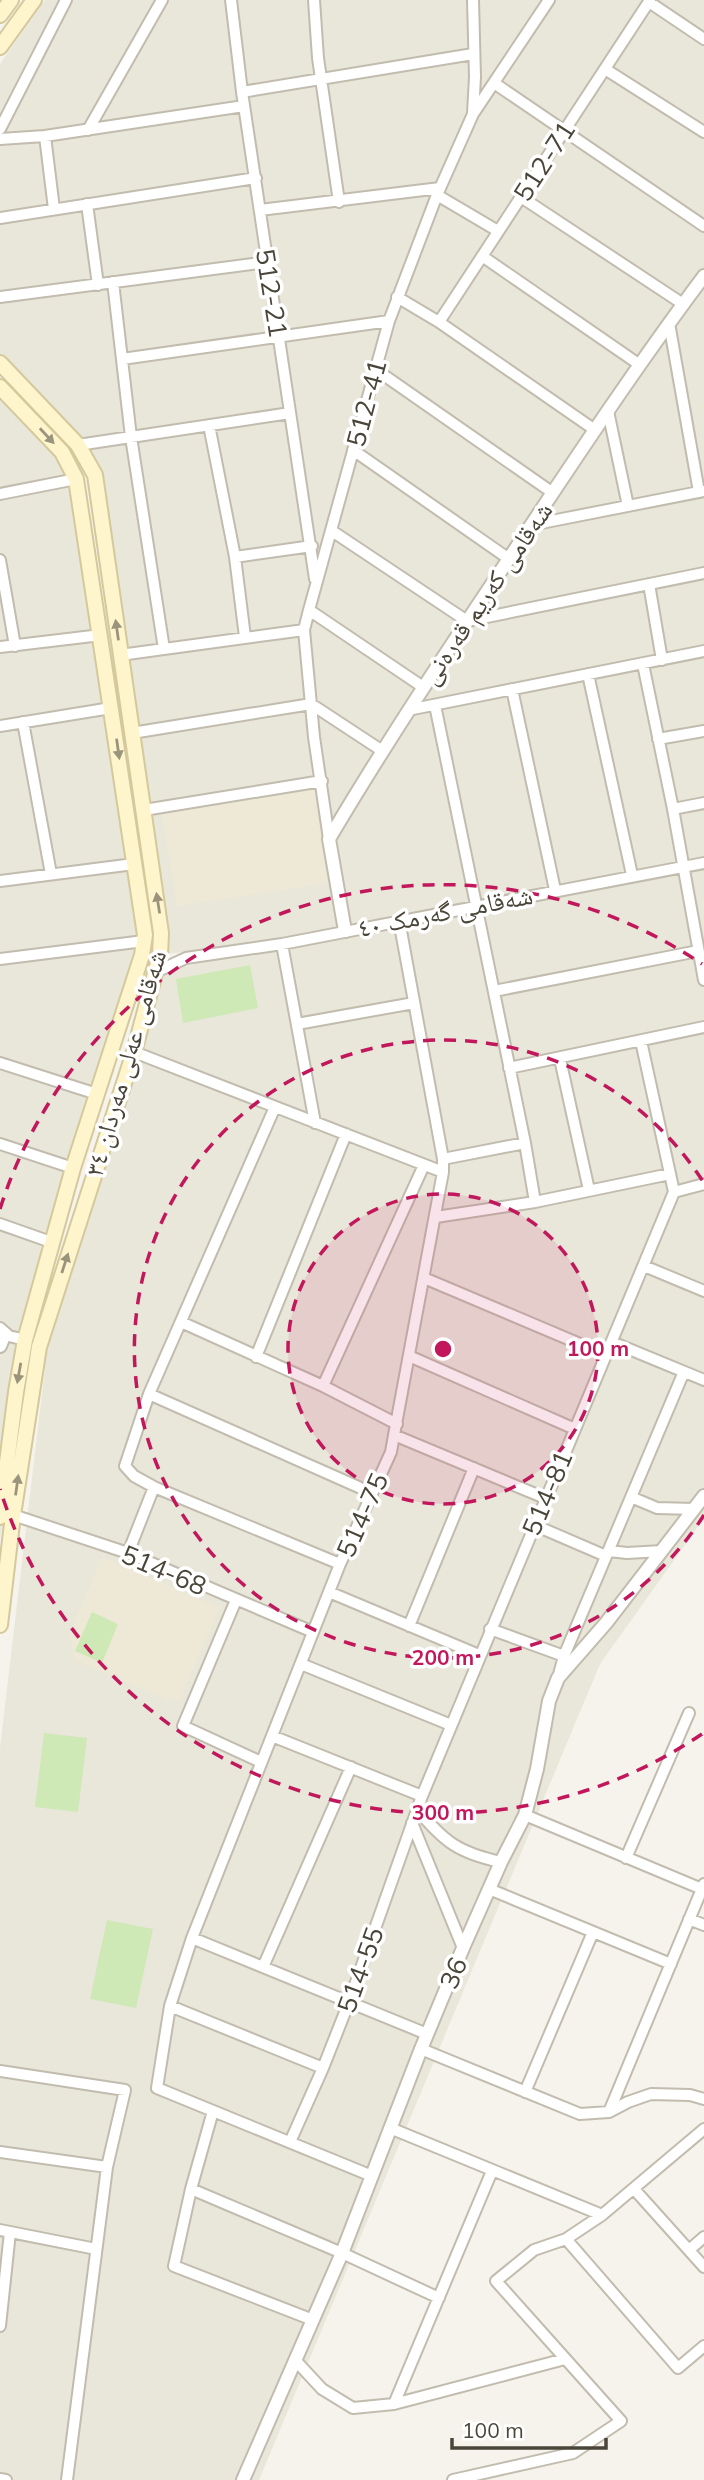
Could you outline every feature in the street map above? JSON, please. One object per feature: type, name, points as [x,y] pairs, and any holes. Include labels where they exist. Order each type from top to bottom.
[{"type":"main road","points":[[0,15],[11,0]]},
{"type":"main road","points":[[0,47],[34,0]]},
{"type":"main road","name":"شەقامی عەلی مەردان ٣٤","points":[[0,363],[78,445],[95,475],[160,917],[160,955],[134,1052],[39,1347],[6,1516]]},
{"type":"main road","name":"شەقامی عەلی مەردان ٣٤","points":[[0,387],[61,452],[76,479],[144,942],[73,1168],[25,1340],[16,1392],[0,1625]]},
{"type":"main road","points":[[98,1091],[120,1093]]},
{"type":"main road","points":[[91,1115],[110,1121]]},
{"type":"street","points":[[0,129],[66,0]]},
{"type":"street","points":[[88,130],[162,0]]},
{"type":"street","name":"512-21","points":[[232,0],[242,92],[277,337],[312,546],[316,585]]},
{"type":"street","points":[[314,0],[321,79],[339,202]]},
{"type":"street","points":[[473,0],[473,114]]},
{"type":"street","points":[[650,1],[704,39]]},
{"type":"street","name":"512-71","points":[[439,322],[650,1]]},
{"type":"street","name":"512-41","points":[[329,839],[304,631],[309,610],[389,321],[438,191],[473,114],[547,2]]},
{"type":"street","points":[[242,92],[473,54]]},
{"type":"street","points":[[605,69],[704,132]]},
{"type":"street","points":[[494,83],[704,226]]},
{"type":"street","points":[[0,139],[45,136],[244,106]]},
{"type":"street","points":[[45,136],[54,209]]},
{"type":"street","points":[[0,218],[256,178]]},
{"type":"street","points":[[260,210],[438,191],[498,231]]},
{"type":"street","points":[[521,197],[683,304]]},
{"type":"street","points":[[87,204],[98,285]]},
{"type":"street","points":[[482,256],[640,365]]},
{"type":"street","points":[[0,297],[267,262]]},
{"type":"street","name":"شەقامی کەریم قەرەنی","points":[[329,839],[381,750],[595,430],[704,276]]},
{"type":"street","points":[[113,282],[131,437],[164,649]]},
{"type":"street","points":[[397,298],[439,322],[595,430]]},
{"type":"street","points":[[122,359],[389,321]]},
{"type":"street","points":[[531,525],[702,492],[669,323]]},
{"type":"street","points":[[375,369],[553,493]]},
{"type":"street","points":[[608,411],[628,506]]},
{"type":"street","points":[[78,445],[290,412]]},
{"type":"street","points":[[209,425],[235,557],[245,637]]},
{"type":"street","points":[[354,450],[509,559]]},
{"type":"street","points":[[0,494],[76,479]]},
{"type":"street","points":[[332,531],[467,621],[704,573]]},
{"type":"street","points":[[235,557],[312,546]]},
{"type":"street","points":[[0,561],[15,646]]},
{"type":"street","points":[[649,584],[662,660]]},
{"type":"street","points":[[309,610],[423,687]]},
{"type":"street","points":[[120,655],[304,631]]},
{"type":"street","points":[[0,648],[101,635]]},
{"type":"street","points":[[408,710],[704,652]]},
{"type":"street","points":[[643,664],[704,979]]},
{"type":"street","points":[[588,674],[632,875]]},
{"type":"street","points":[[512,690],[555,890]]},
{"type":"street","points":[[132,733],[311,704],[381,750]]},
{"type":"street","points":[[435,705],[495,992],[535,1202]]},
{"type":"street","points":[[0,726],[111,708]]},
{"type":"street","points":[[23,722],[51,874]]},
{"type":"street","points":[[658,740],[704,731]]},
{"type":"street","points":[[144,810],[322,782]]},
{"type":"street","points":[[673,809],[704,803]]},
{"type":"street","points":[[329,839],[345,931]]},
{"type":"street","name":"شەقامی گەرمک ٤٠","points":[[160,955],[187,958],[282,944],[704,863]]},
{"type":"street","points":[[0,881],[134,864]]},
{"type":"street","name":"514-75","points":[[213,2111],[157,2088],[170,2006],[192,1938],[300,1664],[340,1564],[391,1452],[436,1217],[443,1159],[399,920]]},
{"type":"street","points":[[0,959],[144,942]]},
{"type":"street","points":[[282,944],[315,1123]]},
{"type":"street","points":[[495,992],[698,951]]},
{"type":"street","name":"شەقامی گەرمک ٤٠","points":[[156,972],[187,958]]},
{"type":"street","points":[[297,1024],[414,1003]]},
{"type":"street","points":[[509,1068],[704,1027]]},
{"type":"street","points":[[641,1041],[674,1192],[704,1184]]},
{"type":"street","points":[[134,1052],[443,1172]]},
{"type":"street","points":[[560,1059],[589,1189]]},
{"type":"street","points":[[0,1063],[98,1091]]},
{"type":"street","points":[[275,1107],[149,1394],[125,1466],[134,1476],[154,1487],[340,1564]]},
{"type":"street","points":[[256,1356],[346,1135]]},
{"type":"street","points":[[443,1159],[525,1143]]},
{"type":"street","points":[[0,1144],[73,1168]]},
{"type":"street","points":[[323,1386],[424,1165]]},
{"type":"street","points":[[436,1217],[535,1202],[670,1174]]},
{"type":"street","name":"514-81","points":[[422,1796],[674,1192]]},
{"type":"street","points":[[0,1224],[51,1242]]},
{"type":"street","points":[[644,1266],[704,1291]]},
{"type":"street","points":[[424,1278],[606,1355]]},
{"type":"street","points":[[181,1322],[323,1386],[396,1429],[474,1468],[545,1498]]},
{"type":"street","points":[[2,1336],[25,1340]]},
{"type":"street","points":[[612,1342],[704,1380]]},
{"type":"street","points":[[409,1356],[575,1429]]},
{"type":"street","points":[[558,1678],[564,1656],[684,1374]]},
{"type":"street","points":[[149,1394],[372,1493]]},
{"type":"street","points":[[409,1626],[474,1468]]},
{"type":"street","points":[[128,1553],[154,1487]]},
{"type":"street","name":"36","points":[[243,2480],[342,2252],[463,1948],[525,1815],[537,1769],[549,1701],[558,1678],[606,1623],[704,1496]]},
{"type":"street","points":[[631,1497],[657,1508],[694,1510]]},
{"type":"street","name":"514-68","points":[[6,1516],[128,1553],[313,1632]]},
{"type":"street","points":[[534,1525],[608,1553],[662,1551]]},
{"type":"street","points":[[329,1592],[479,1656]]},
{"type":"street","points":[[236,1600],[183,1726],[261,1762]]},
{"type":"street","points":[[490,1629],[564,1656]]},
{"type":"street","points":[[300,1664],[451,1725]]},
{"type":"street","points":[[626,1858],[689,1713]]},
{"type":"street","points":[[272,1736],[422,1796]]},
{"type":"street","points":[[263,1967],[351,1767]]},
{"type":"street","name":"514-55","points":[[290,2142],[349,2002],[422,1796]]},
{"type":"street","points":[[417,1809],[438,1835],[458,1848],[473,1856],[501,1862]]},
{"type":"street","points":[[525,1815],[703,1887],[610,2112]]},
{"type":"street","points":[[412,1823],[463,1948]]},
{"type":"street","points":[[489,1889],[671,1964]]},
{"type":"street","points":[[689,1919],[704,1925]]},
{"type":"street","points":[[526,2092],[593,1931]]},
{"type":"street","points":[[192,1938],[427,2034]]},
{"type":"street","points":[[170,2006],[323,2068]]},
{"type":"street","points":[[421,2049],[580,2114],[610,2112],[628,2102],[652,2094],[690,2095],[704,2099]]},
{"type":"street","points":[[0,2071],[125,2090],[107,2166],[67,2480]]},
{"type":"street","points":[[313,2320],[174,2266],[191,2189],[213,2111],[372,2176]]},
{"type":"street","points":[[390,2128],[602,2214]]},
{"type":"street","points":[[453,2480],[573,2453],[621,2421],[496,2281],[534,2250],[566,2239],[602,2214],[704,2129]]},
{"type":"street","points":[[0,2152],[107,2166]]},
{"type":"street","points":[[394,2404],[492,2171]]},
{"type":"street","points":[[191,2189],[342,2252],[439,2298]]},
{"type":"street","points":[[634,2189],[704,2267]]},
{"type":"street","points":[[0,2326],[5,2231],[96,2249]]},
{"type":"street","points":[[689,2250],[704,2237]]},
{"type":"street","points":[[566,2239],[678,2368],[704,2346]]},
{"type":"street","points":[[296,2361],[322,2389],[353,2408],[394,2404],[565,2359]]},
{"type":"street","points":[[0,2479],[6,2480]]},
{"type":"shaded area","points":[[45,0],[704,0],[704,1518],[600,1664],[259,2480],[0,2480],[0,1748],[53,1301],[156,972],[659,872],[345,931],[160,955],[88,444],[45,410],[0,356],[0,64]]},
{"type":"shaded area","points":[[0,390],[76,479],[144,941],[25,1340],[0,1540]]},
{"type":"shaded area","points":[[314,787],[328,883],[177,906],[161,808]]},
{"type":"shaded area","points":[[102,1557],[220,1608],[179,1701],[172,1698],[170,1701],[75,1660],[69,1635]]},
{"type":"green space","points":[[250,965],[258,1008],[183,1023],[176,979]]},
{"type":"green space","points":[[92,1612],[118,1624],[102,1663],[75,1651]]},
{"type":"green space","points":[[44,1733],[87,1738],[78,1812],[35,1807]]},
{"type":"green space","points":[[107,1920],[153,1929],[136,2008],[90,1999]]}]
